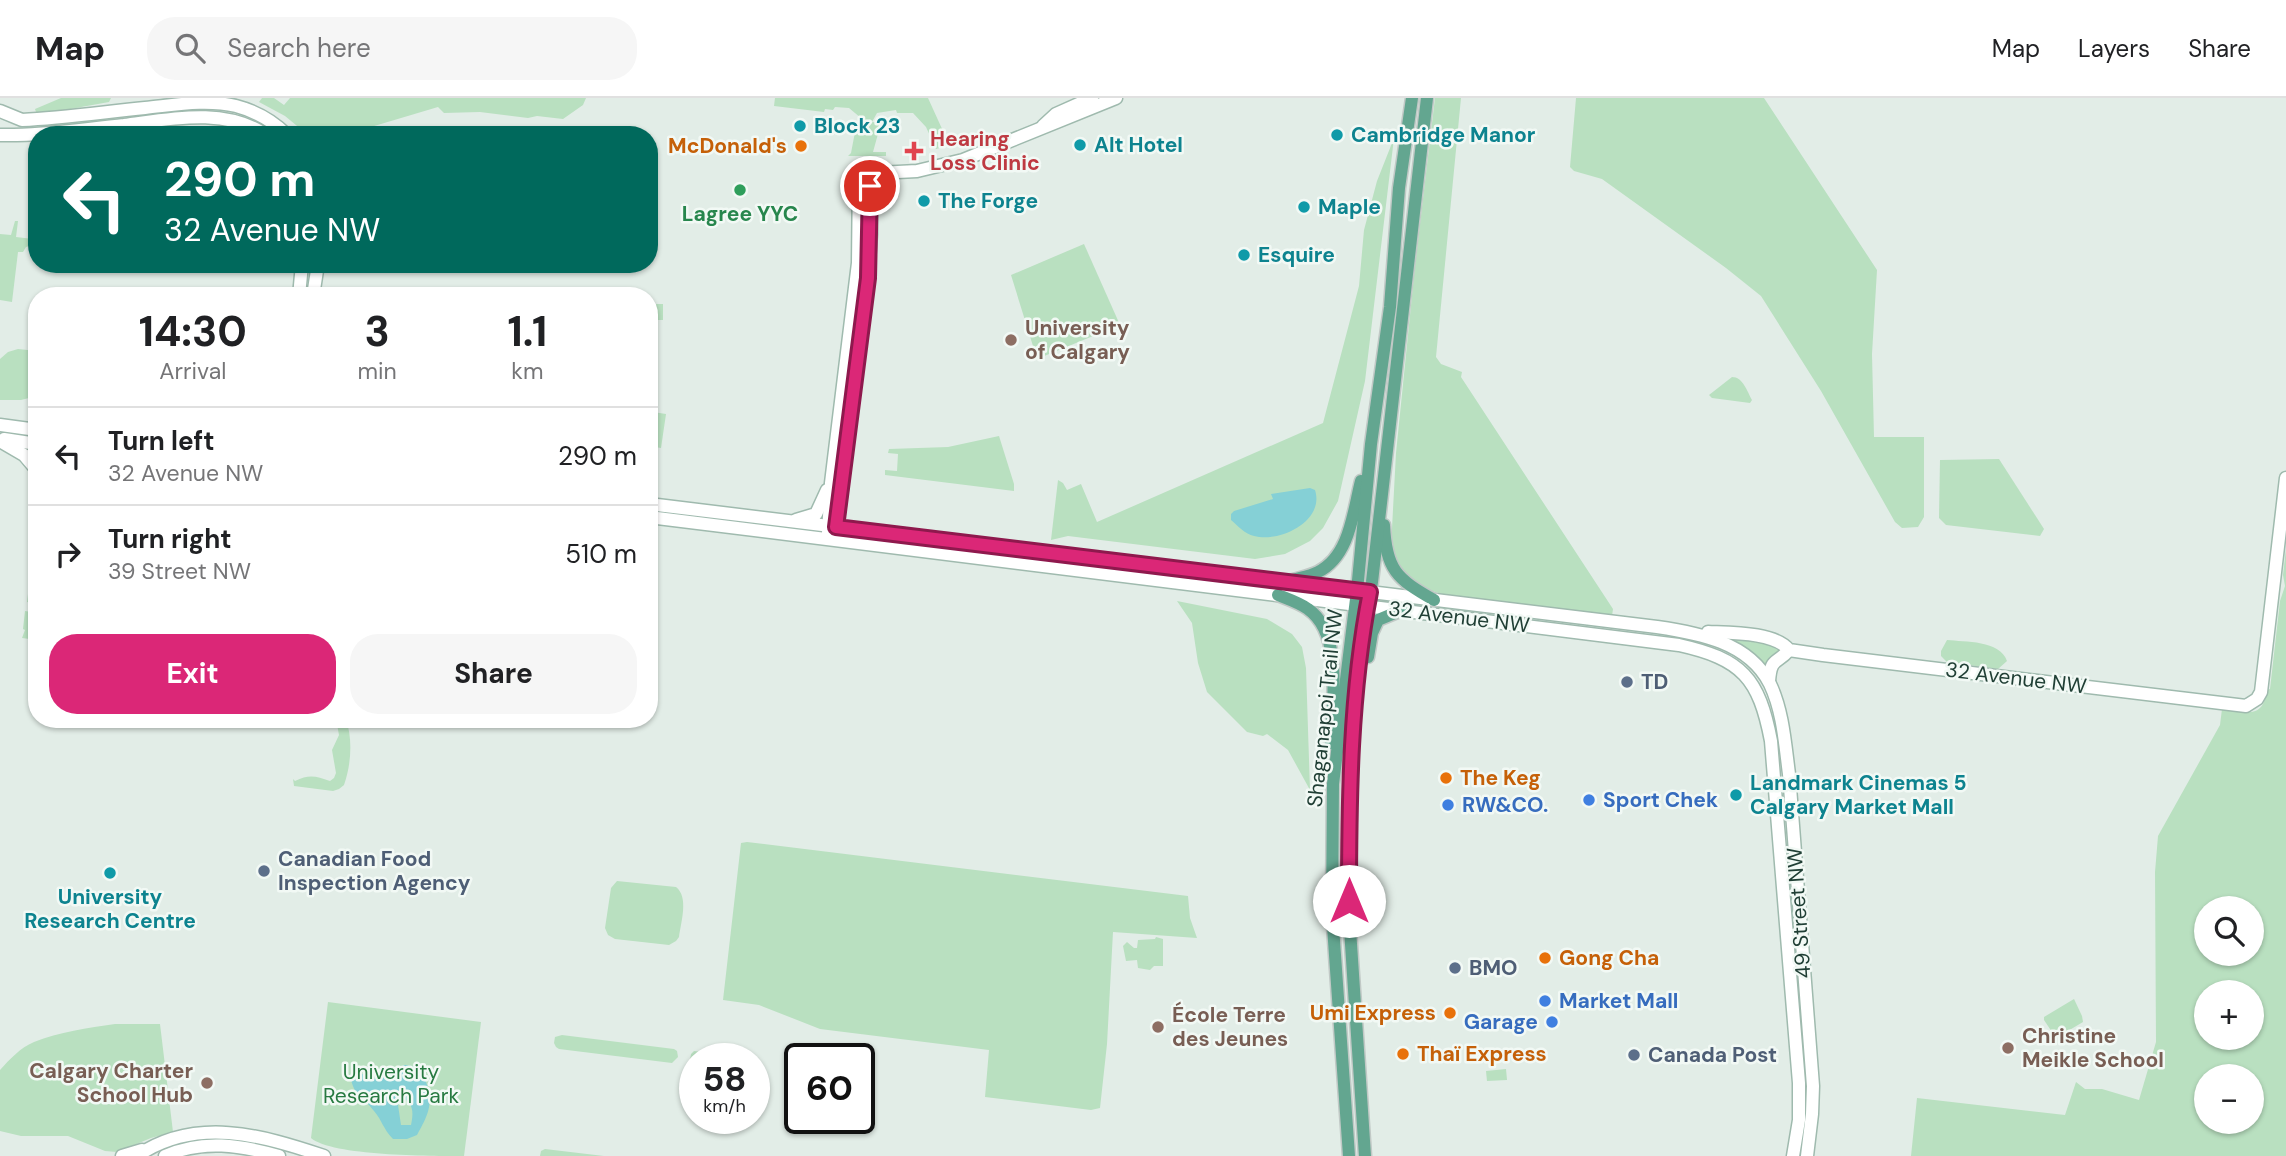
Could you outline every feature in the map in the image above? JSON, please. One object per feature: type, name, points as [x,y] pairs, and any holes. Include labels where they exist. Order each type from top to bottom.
[{"type":"main road","name":"Shaganappi Trail NW","points":[[1363,592],[1371,444],[1390,307],[1399,188],[1412,98]]},
{"type":"main road","name":"Shaganappi Trail NW","points":[[1349,1156],[1332,912],[1334,784],[1386,459],[1427,98]]},
{"type":"main road","points":[[1287,582],[1323,569],[1340,550],[1351,525],[1371,444]]},
{"type":"main road","points":[[1386,459],[1388,473],[1385,538],[1391,565],[1407,585],[1434,600]]},
{"type":"main road","points":[[1278,595],[1308,608],[1328,632],[1333,669],[1331,776],[1334,784]]},
{"type":"main road","name":"Shaganappi Trail NW","points":[[1361,605],[1349,835],[1349,929],[1365,1156]]},
{"type":"main road","points":[[1353,760],[1359,749],[1370,645],[1375,625],[1385,616],[1402,610]]},
{"type":"street","points":[[865,174],[917,171],[954,162],[1043,127],[1056,114],[1090,102],[1116,98]]},
{"type":"street","points":[[0,111],[22,120],[187,103],[218,103],[254,112],[276,126]]},
{"type":"street","points":[[111,126],[200,117],[237,121],[247,126]]},
{"type":"street","points":[[0,135],[28,133]]},
{"type":"street","points":[[832,527],[831,483],[858,263],[865,174]]},
{"type":"street","points":[[829,541],[868,278],[870,233],[865,174]]},
{"type":"street","points":[[0,425],[28,429]]},
{"type":"street","points":[[0,440],[28,443]]},
{"type":"street","points":[[0,440],[28,460]]},
{"type":"street","name":"32 Avenue NW","points":[[658,504],[1694,632],[1738,634],[1783,643],[1789,650],[2246,706],[2262,692],[2286,478]]},
{"type":"street","points":[[794,521],[816,514],[831,483]]},
{"type":"street","name":"32 Avenue NW","points":[[658,518],[1679,645],[1710,652],[1725,659]]},
{"type":"street","name":"32 Avenue NW","points":[[1694,632],[1731,646]]},
{"type":"street","name":"49 Street NW","points":[[1731,646],[1752,661],[1769,681],[1782,726],[1789,774],[1813,1086],[1807,1156]]},
{"type":"street","points":[[1769,681],[1770,667],[1789,650]]},
{"type":"street","name":"49 Street NW","points":[[1725,659],[1751,682],[1761,700],[1771,741],[1799,1083],[1799,1120],[1793,1156]]},
{"type":"street","points":[[122,1156],[181,1135],[225,1132],[252,1136],[324,1156]]},
{"type":"street","points":[[165,1156],[185,1149],[220,1144],[279,1156]]},
{"type":"street","points":[[136,1156],[149,1147]]},
{"type":"green space","points":[[61,98],[111,98],[109,102],[37,115],[35,109]]},
{"type":"green space","points":[[262,98],[274,98],[284,105],[290,98],[586,98],[583,105],[563,119],[480,112],[444,113],[438,107],[374,126],[297,126],[259,102]]},
{"type":"green space","points":[[775,98],[928,98],[948,142],[953,140],[955,144],[936,149],[926,127],[913,113],[897,113],[896,110],[877,113],[872,122],[881,123],[873,152],[886,152],[886,156],[848,156],[855,132],[860,132],[861,118],[849,108],[835,107],[833,110],[825,109],[824,112],[774,106]]},
{"type":"green space","points":[[1435,98],[1461,98],[1436,357],[1441,364],[1462,372],[1461,377],[1613,609],[1612,616],[1457,598],[1421,588],[1398,567],[1391,547],[1396,453]]},
{"type":"green space","points":[[1576,98],[1764,98],[1877,270],[1872,354],[1874,437],[1924,437],[1924,517],[1918,527],[1902,528],[1895,522],[1821,391],[1761,296],[1602,179],[1574,171],[1570,167]]},
{"type":"green space","points":[[1394,138],[1365,381],[1338,501],[1323,528],[1310,541],[1285,554],[1255,559],[1068,536],[1051,540],[1058,480],[1067,490],[1081,484],[1097,522],[1323,423],[1359,286],[1364,230],[1377,181]]},
{"type":"green space","points":[[15,221],[18,221],[16,237],[28,238],[28,246],[23,252],[18,252],[12,302],[0,300],[0,234],[11,235]]},
{"type":"green space","points":[[1084,244],[1120,325],[1037,359],[1011,275]]},
{"type":"green space","points":[[658,304],[663,304],[663,320],[658,320]]},
{"type":"green space","points":[[28,350],[28,398],[0,400],[0,359],[8,352]]},
{"type":"green space","points":[[1732,377],[1739,379],[1744,385],[1752,400],[1750,403],[1712,398],[1709,395]]},
{"type":"green space","points":[[658,413],[666,414],[661,448],[658,448]]},
{"type":"green space","points":[[999,436],[1014,491],[885,475],[885,470],[897,471],[898,454],[888,453],[889,449],[948,447]]},
{"type":"green space","points":[[1999,459],[2044,529],[2040,536],[1946,525],[1939,518],[1940,460]]},
{"type":"green space","points":[[2286,549],[2286,1156],[1911,1156],[1917,1098],[2065,1115],[2076,1082],[2085,1089],[2102,1089],[2139,1100],[2156,1042],[2155,872],[2158,836],[2220,725],[2222,709],[2252,712],[2262,706],[2267,690],[2270,689],[2280,601],[2285,586],[2283,575]]},
{"type":"green space","points":[[1177,601],[1267,619],[1292,634],[1302,647],[1306,668],[1310,790],[1288,750],[1267,734],[1263,736],[1247,732],[1207,692],[1198,663],[1192,623]]},
{"type":"green space","points":[[25,611],[28,612],[28,639],[22,638]]},
{"type":"green space","points":[[1725,638],[1762,642],[1783,648],[1766,669]]},
{"type":"green space","points":[[1947,640],[1990,646],[2003,654],[2007,661],[1998,669],[1947,662],[1941,656],[1941,651]]},
{"type":"green space","points":[[338,728],[348,728],[350,761],[344,785],[333,791],[294,786],[293,779],[295,781],[312,776],[330,781],[334,778],[336,773],[332,750],[339,735]]},
{"type":"green space","points":[[741,843],[1188,896],[1190,918],[1197,938],[1113,932],[1107,1044],[1100,1108],[1091,1110],[985,1097],[989,1050],[820,1029],[759,1005],[723,1000]]},
{"type":"green space","points":[[617,881],[676,887],[680,891],[682,917],[676,941],[669,945],[615,939],[608,935],[605,928],[611,888]]},
{"type":"green space","points":[[1156,937],[1163,939],[1163,966],[1154,966],[1150,970],[1138,968],[1137,960],[1126,961],[1123,946],[1127,942],[1137,948],[1138,940]]},
{"type":"green space","points":[[2074,999],[2083,1022],[2056,1038],[2044,1017]]},
{"type":"green space","name":"University Research Park","points":[[328,1002],[481,1022],[464,1156],[360,1152],[322,1144],[311,1138]]},
{"type":"green space","points":[[115,1024],[160,1024],[173,1132],[117,1152],[105,1151],[68,1136],[21,1136],[0,1131],[0,1070],[16,1054],[29,1044],[53,1036]]},
{"type":"green space","points":[[562,1035],[674,1049],[678,1057],[672,1063],[559,1049],[554,1043],[555,1037]]},
{"type":"green space","points":[[1506,1069],[1507,1080],[1487,1081],[1486,1071]]},
{"type":"green space","points":[[545,1149],[604,1156],[540,1156]]},
{"type":"water","points":[[1310,488],[1315,490],[1313,511],[1307,520],[1287,533],[1254,536],[1231,520],[1234,511],[1273,499],[1271,494]]},
{"type":"water","points":[[405,1065],[418,1070],[424,1078],[430,1103],[417,1135],[407,1139],[393,1139],[377,1114],[356,1092],[351,1080],[354,1074],[368,1074],[374,1079],[383,1072]],"holes":[[[406,1100],[412,1111],[411,1125],[401,1125],[398,1105],[400,1101]]]},
{"type":"place","name":"Block 23","points":[[800,126]]},
{"type":"place","name":"Cambridge Manor","points":[[1337,135]]},
{"type":"place","name":"Alt Hotel","points":[[1080,145]]},
{"type":"place","name":"McDonald's","points":[[801,146]]},
{"type":"place","name":"Hearing Loss Clinic","points":[[914,151]]},
{"type":"place","name":"Lagree YYC","points":[[740,190]]},
{"type":"place","name":"The Forge","points":[[924,201]]},
{"type":"place","name":"Maple","points":[[1304,207]]},
{"type":"place","name":"Esquire","points":[[1244,255]]},
{"type":"place","name":"University of Calgary","points":[[1011,340]]},
{"type":"place","name":"TD","points":[[1627,682]]},
{"type":"place","name":"The Keg","points":[[1446,778]]},
{"type":"place","name":"Landmark Cinemas 5 Calgary Market Mall","points":[[1736,795]]},
{"type":"place","name":"Sport Chek","points":[[1589,800]]},
{"type":"place","name":"RW&CO.","points":[[1448,805]]},
{"type":"place","name":"Canadian Food Inspection Agency","points":[[264,871]]},
{"type":"place","name":"University Research Centre","points":[[110,873]]},
{"type":"place","name":"Gong Cha","points":[[1545,958]]},
{"type":"place","name":"BMO","points":[[1455,968]]},
{"type":"place","name":"Market Mall","points":[[1545,1001]]},
{"type":"place","name":"Umi Express","points":[[1450,1013]]},
{"type":"place","name":"Garage","points":[[1552,1022]]},
{"type":"place","name":"École Terre des Jeunes","points":[[1158,1027]]},
{"type":"place","name":"Christine Meikle School","points":[[2008,1048]]},
{"type":"place","name":"Thaï Express","points":[[1403,1054]]},
{"type":"place","name":"Canada Post","points":[[1634,1055]]},
{"type":"place","name":"Calgary Charter School Hub","points":[[207,1083]]},
{"type":"route","points":[[870,186],[868,278],[836,527],[1370,592],[1354,717],[1349,901]]}]
